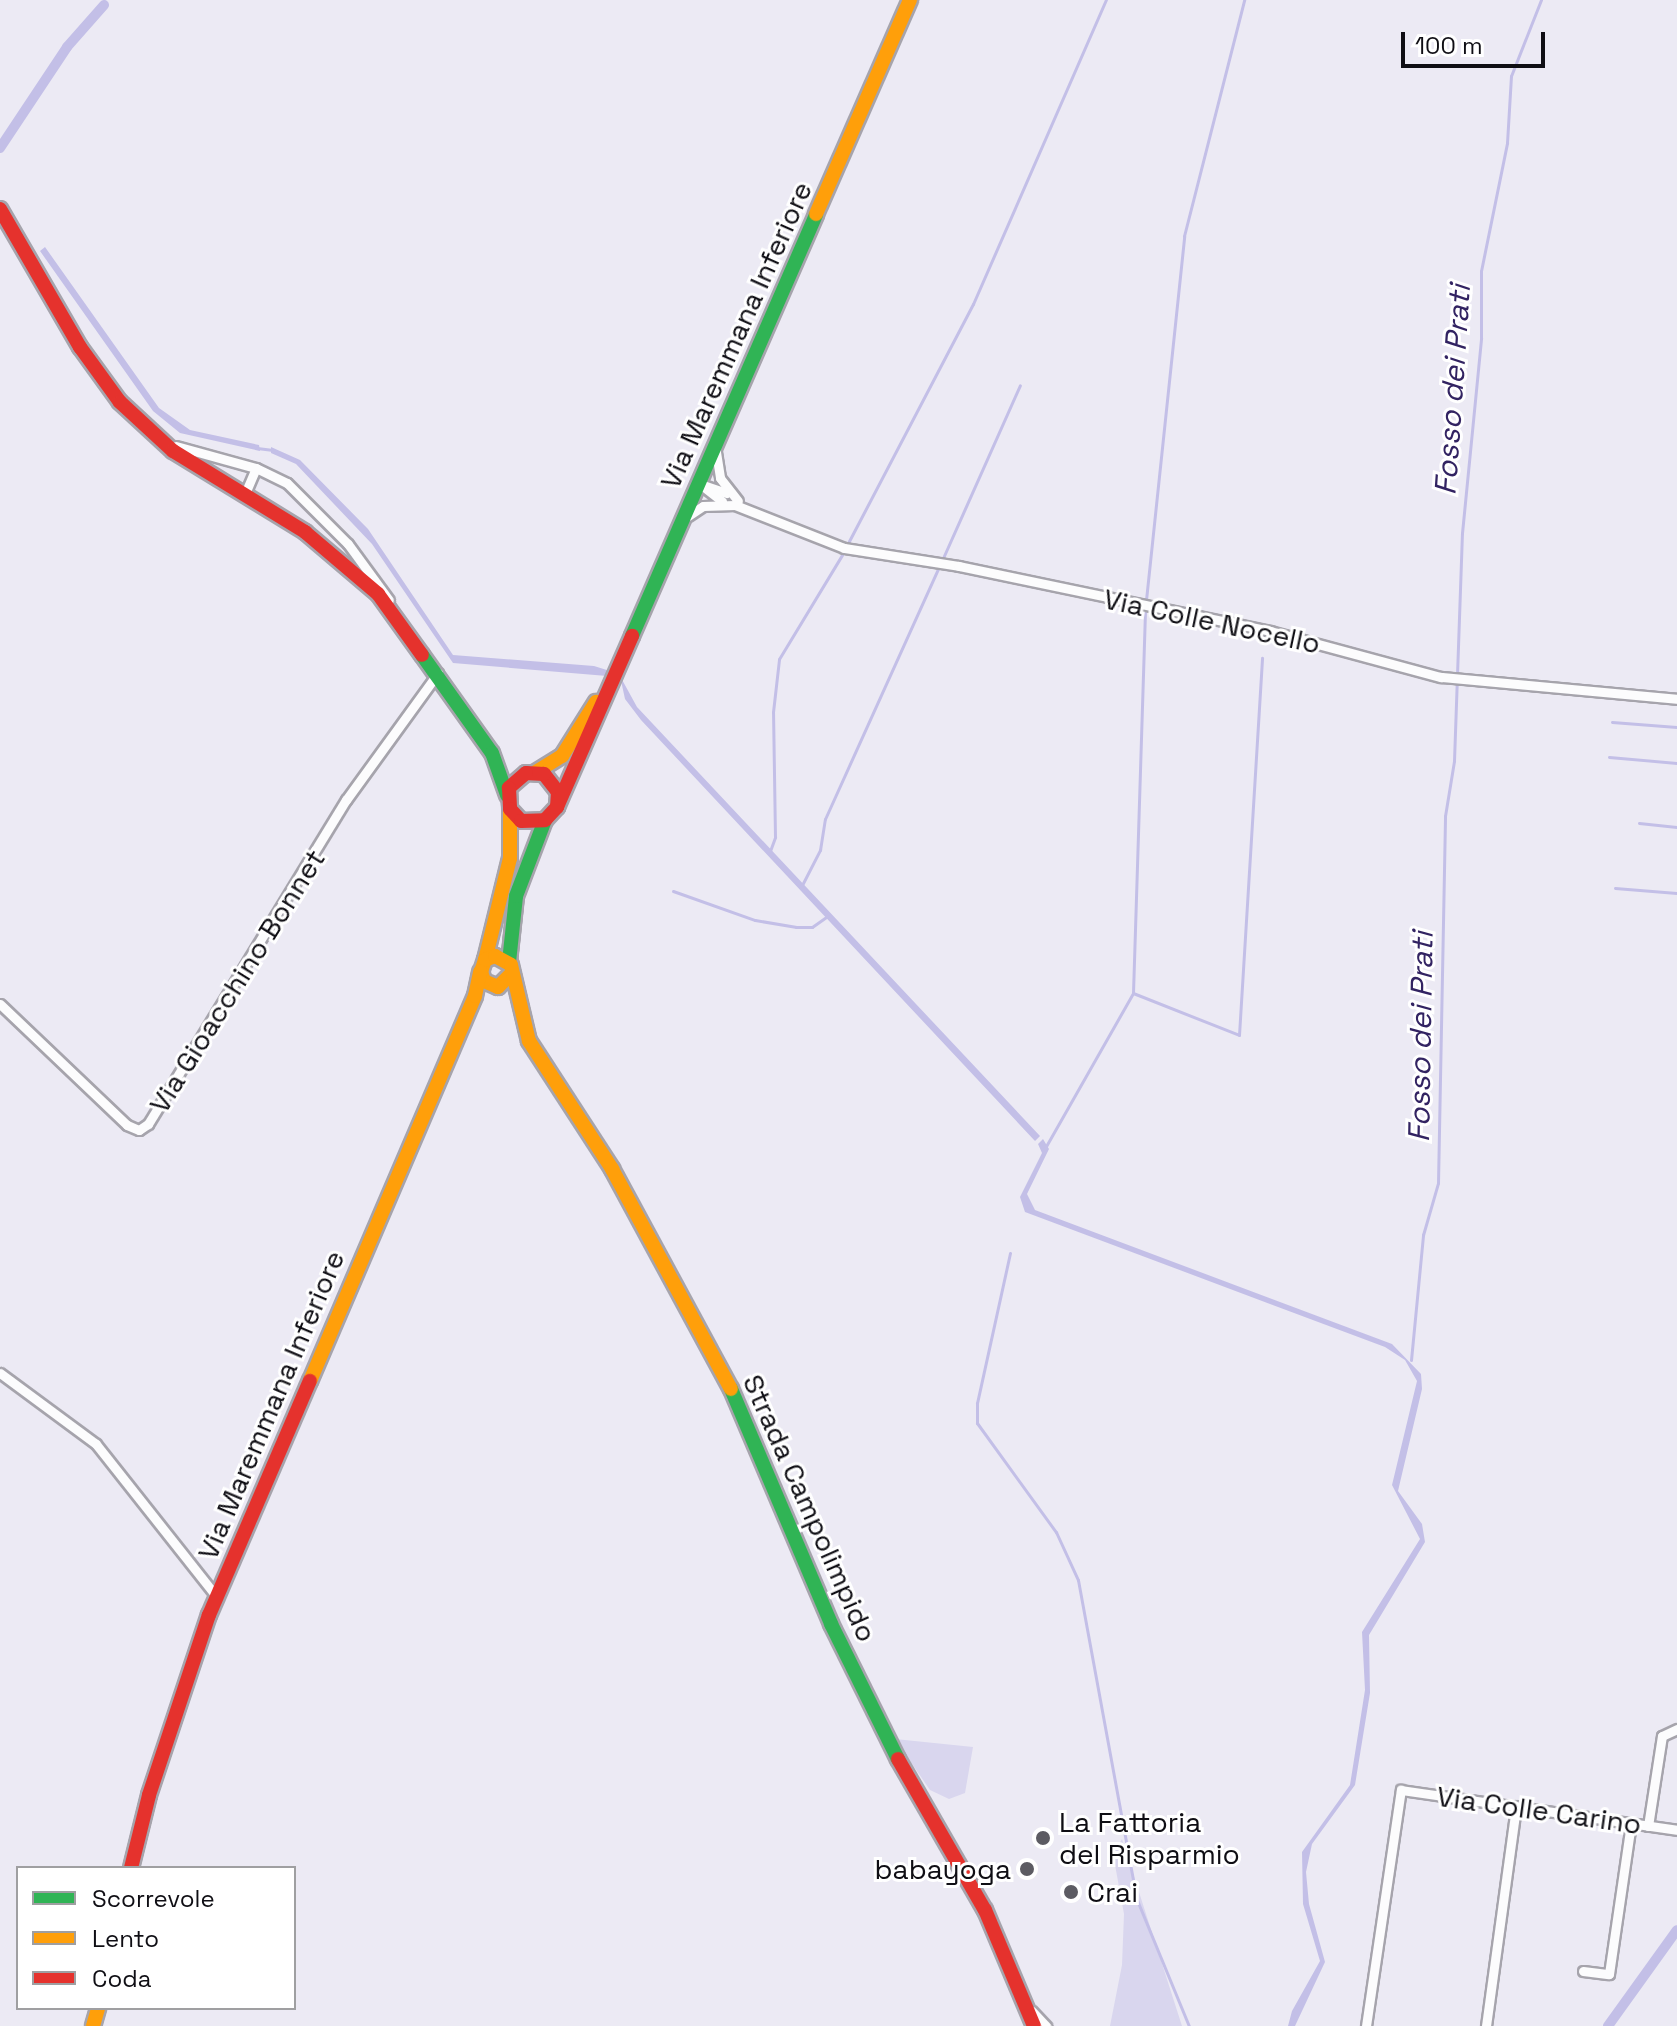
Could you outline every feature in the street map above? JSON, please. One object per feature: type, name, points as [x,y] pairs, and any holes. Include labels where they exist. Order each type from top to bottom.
[{"type":"main road","name":"Via Maremmana Inferiore","points":[[557,807],[910,0]]},
{"type":"main road","points":[[0,209],[80,347],[152,434],[323,545],[400,620],[492,753],[531,772],[555,785],[557,807],[545,820],[521,821],[509,802],[513,781],[531,772]]},
{"type":"main road","name":"Via Maremmana Inferiore","points":[[531,772],[562,756],[607,690]]},
{"type":"main road","name":"Via Maremmana Inferiore","points":[[132,1866],[181,1694],[217,1597],[475,996],[510,858],[509,802],[492,753]]},
{"type":"main road","name":"Strada Campolimpido","points":[[545,820],[516,896],[511,968],[522,1025],[539,1061],[619,1182],[755,1435],[831,1624],[899,1763],[985,1910],[1034,2026]]},
{"type":"main road","points":[[475,996],[493,987],[503,986],[511,968],[500,956],[483,966],[493,987],[509,1000],[522,1025]]},
{"type":"street","points":[[152,434],[191,452],[256,468],[287,483],[325,518],[367,566],[400,620]]},
{"type":"street","points":[[683,521],[703,506],[736,503],[718,474],[716,445]]},
{"type":"street","points":[[244,496],[256,468]]},
{"type":"street","name":"Via Colle Nocello","points":[[700,484],[711,496],[857,551],[944,563],[1270,631],[1446,678],[1677,699]]},
{"type":"street","name":"Via Gioacchino Bonnet","points":[[0,1004],[127,1125],[139,1130],[148,1124],[346,800],[416,697],[438,673]]},
{"type":"street","points":[[0,1373],[96,1444],[217,1597]]},
{"type":"street","points":[[1648,1826],[1662,1736],[1677,1729]]},
{"type":"street","name":"Via Colle Carino","points":[[1366,2026],[1401,1790],[1677,1830]]},
{"type":"street","points":[[1486,2026],[1516,1806]]},
{"type":"street","points":[[1583,1971],[1609,1974],[1631,1824]]},
{"type":"street","points":[[1025,2003],[1046,2026]]},
{"type":"shaded area","points":[[45,247],[159,408],[190,430],[259,445],[260,451],[180,433],[153,411],[40,251]]},
{"type":"shaded area","points":[[271,447],[300,460],[368,529],[453,655],[594,666],[610,671],[607,676],[453,663],[372,544],[296,464],[271,453]]},
{"type":"shaded area","points":[[620,676],[637,707],[1040,1136],[1035,1141],[641,720],[625,699]]},
{"type":"shaded area","points":[[1043,1139],[1049,1149],[1027,1194],[1035,1210],[1392,1344],[1421,1374],[1422,1389],[1398,1491],[1422,1524],[1425,1542],[1369,1635],[1370,1693],[1355,1785],[1312,1844],[1306,1872],[1309,1904],[1325,1962],[1295,2026],[1288,2026],[1292,2011],[1320,1961],[1303,1904],[1302,1852],[1350,1785],[1365,1690],[1362,1632],[1420,1539],[1392,1485],[1417,1381],[1405,1360],[1385,1347],[1025,1212],[1020,1197],[1042,1153],[1038,1144]]},
{"type":"shaded area","points":[[895,1739],[973,1747],[965,1793],[949,1799],[930,1790]]},
{"type":"shaded area","points":[[1122,1839],[1182,2026],[1110,2026],[1122,1965],[1124,1914],[1113,1854]]},
{"type":"waterway","points":[[848,543],[973,304],[1106,0]]},
{"type":"waterway","points":[[1146,600],[1184,236],[1244,0]]},
{"type":"waterway","name":"Fosso dei Prati","points":[[1411,1360],[1423,1235],[1438,1183],[1445,816],[1454,761],[1462,533],[1481,338],[1481,271],[1507,143],[1511,76],[1541,0]]},
{"type":"waterway","points":[[0,148],[67,47],[104,5]]},
{"type":"waterway","points":[[943,558],[1020,385]]},
{"type":"waterway","points":[[257,448],[273,450]]},
{"type":"waterway","points":[[770,851],[775,837],[773,712],[779,659],[842,555]]},
{"type":"waterway","points":[[801,887],[820,850],[825,819],[939,566]]},
{"type":"waterway","points":[[1045,1148],[1133,993],[1145,610]]},
{"type":"waterway","points":[[1133,993],[1239,1035],[1262,658]]},
{"type":"waterway","points":[[1612,722],[1677,727]]},
{"type":"waterway","points":[[1609,757],[1677,763]]},
{"type":"waterway","points":[[1639,823],[1677,827]]},
{"type":"waterway","points":[[1615,888],[1677,893]]},
{"type":"waterway","points":[[673,891],[755,920],[796,927],[812,927],[828,916]]},
{"type":"waterway","points":[[1010,1253],[977,1403],[977,1423],[1056,1532],[1078,1580],[1137,1900],[1189,2026]]},
{"type":"waterway","points":[[1608,2026],[1677,1930]]},
{"type":"traffic: fast","points":[[632,636],[816,214]]},
{"type":"traffic: fast","points":[[422,655],[492,753],[507,795]]},
{"type":"traffic: fast","points":[[509,962],[516,896],[545,820]]},
{"type":"traffic: fast","points":[[731,1389],[831,1624],[898,1759]]},
{"type":"traffic: slow","points":[[816,214],[910,0]]},
{"type":"traffic: slow","points":[[536,772],[562,756],[596,702]]},
{"type":"traffic: slow","points":[[485,960],[510,858],[510,809]]},
{"type":"traffic: slow","points":[[512,973],[498,987],[484,981],[481,972],[485,960],[495,956],[511,965],[529,1041],[612,1169],[731,1389]]},
{"type":"traffic: slow","points":[[310,1381],[475,996],[480,972]]},
{"type":"traffic: slow","points":[[93,2026],[97,2010]]},
{"type":"traffic: jam","points":[[0,209],[80,347],[120,402],[173,451],[305,532],[378,594],[422,655]]},
{"type":"traffic: jam","points":[[557,807],[558,792],[544,774],[526,773],[509,788],[510,809],[521,821],[545,820],[557,807],[632,636]]},
{"type":"traffic: jam","points":[[131,1866],[149,1795],[209,1615],[310,1381]]},
{"type":"traffic: jam","points":[[898,1759],[985,1910],[1034,2026]]},
{"type":"place","name":"La Fattoria del Risparmio","points":[[1043,1838]]},
{"type":"place","name":"babayoga","points":[[1027,1869]]},
{"type":"place","name":"Crai","points":[[1071,1892]]}]
